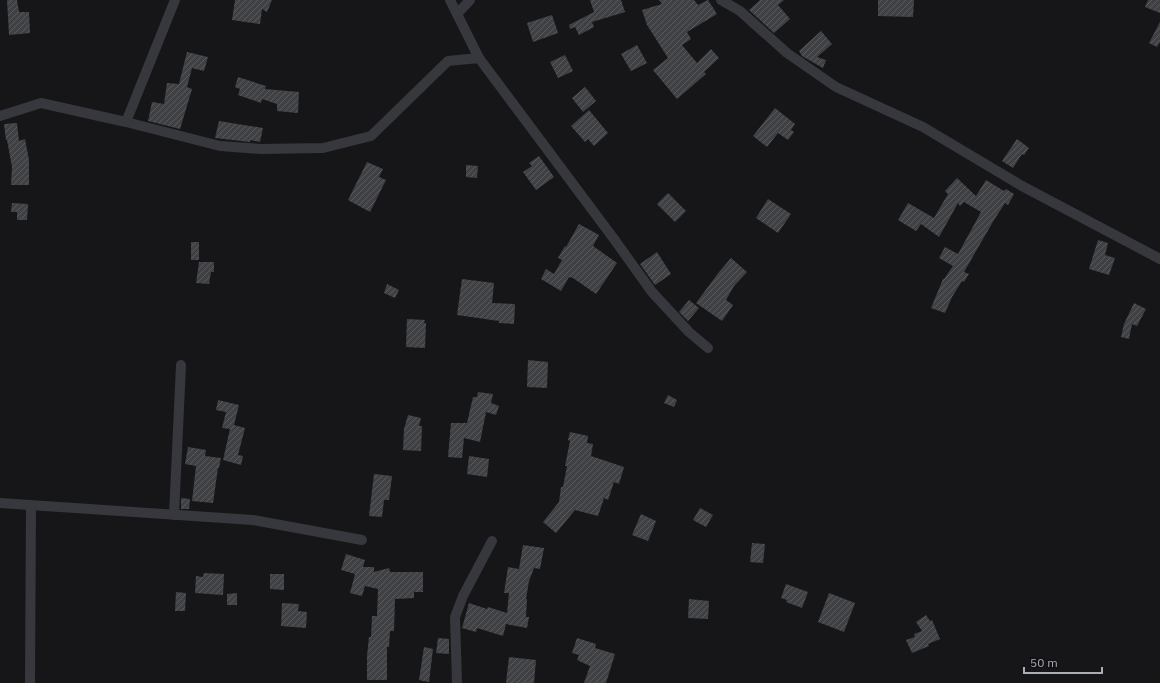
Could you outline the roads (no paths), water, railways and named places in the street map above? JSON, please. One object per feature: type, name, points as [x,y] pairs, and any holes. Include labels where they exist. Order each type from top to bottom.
[{"type":"street","points":[[126,122],[175,0]]},
{"type":"street","points":[[450,0],[479,58],[652,292],[689,332],[708,348]]},
{"type":"street","points":[[457,14],[470,0]]},
{"type":"street","points":[[721,0],[740,11],[786,54],[836,87],[923,127],[1022,186],[1160,258]]},
{"type":"street","points":[[0,116],[41,103],[126,122],[220,146],[260,149],[323,148],[371,136],[448,61],[479,58]]},
{"type":"street","points":[[174,515],[181,365]]},
{"type":"street","points":[[0,503],[253,520],[362,540]]},
{"type":"street","points":[[30,683],[31,505]]},
{"type":"street","points":[[457,683],[455,617],[463,596],[492,541]]}]
